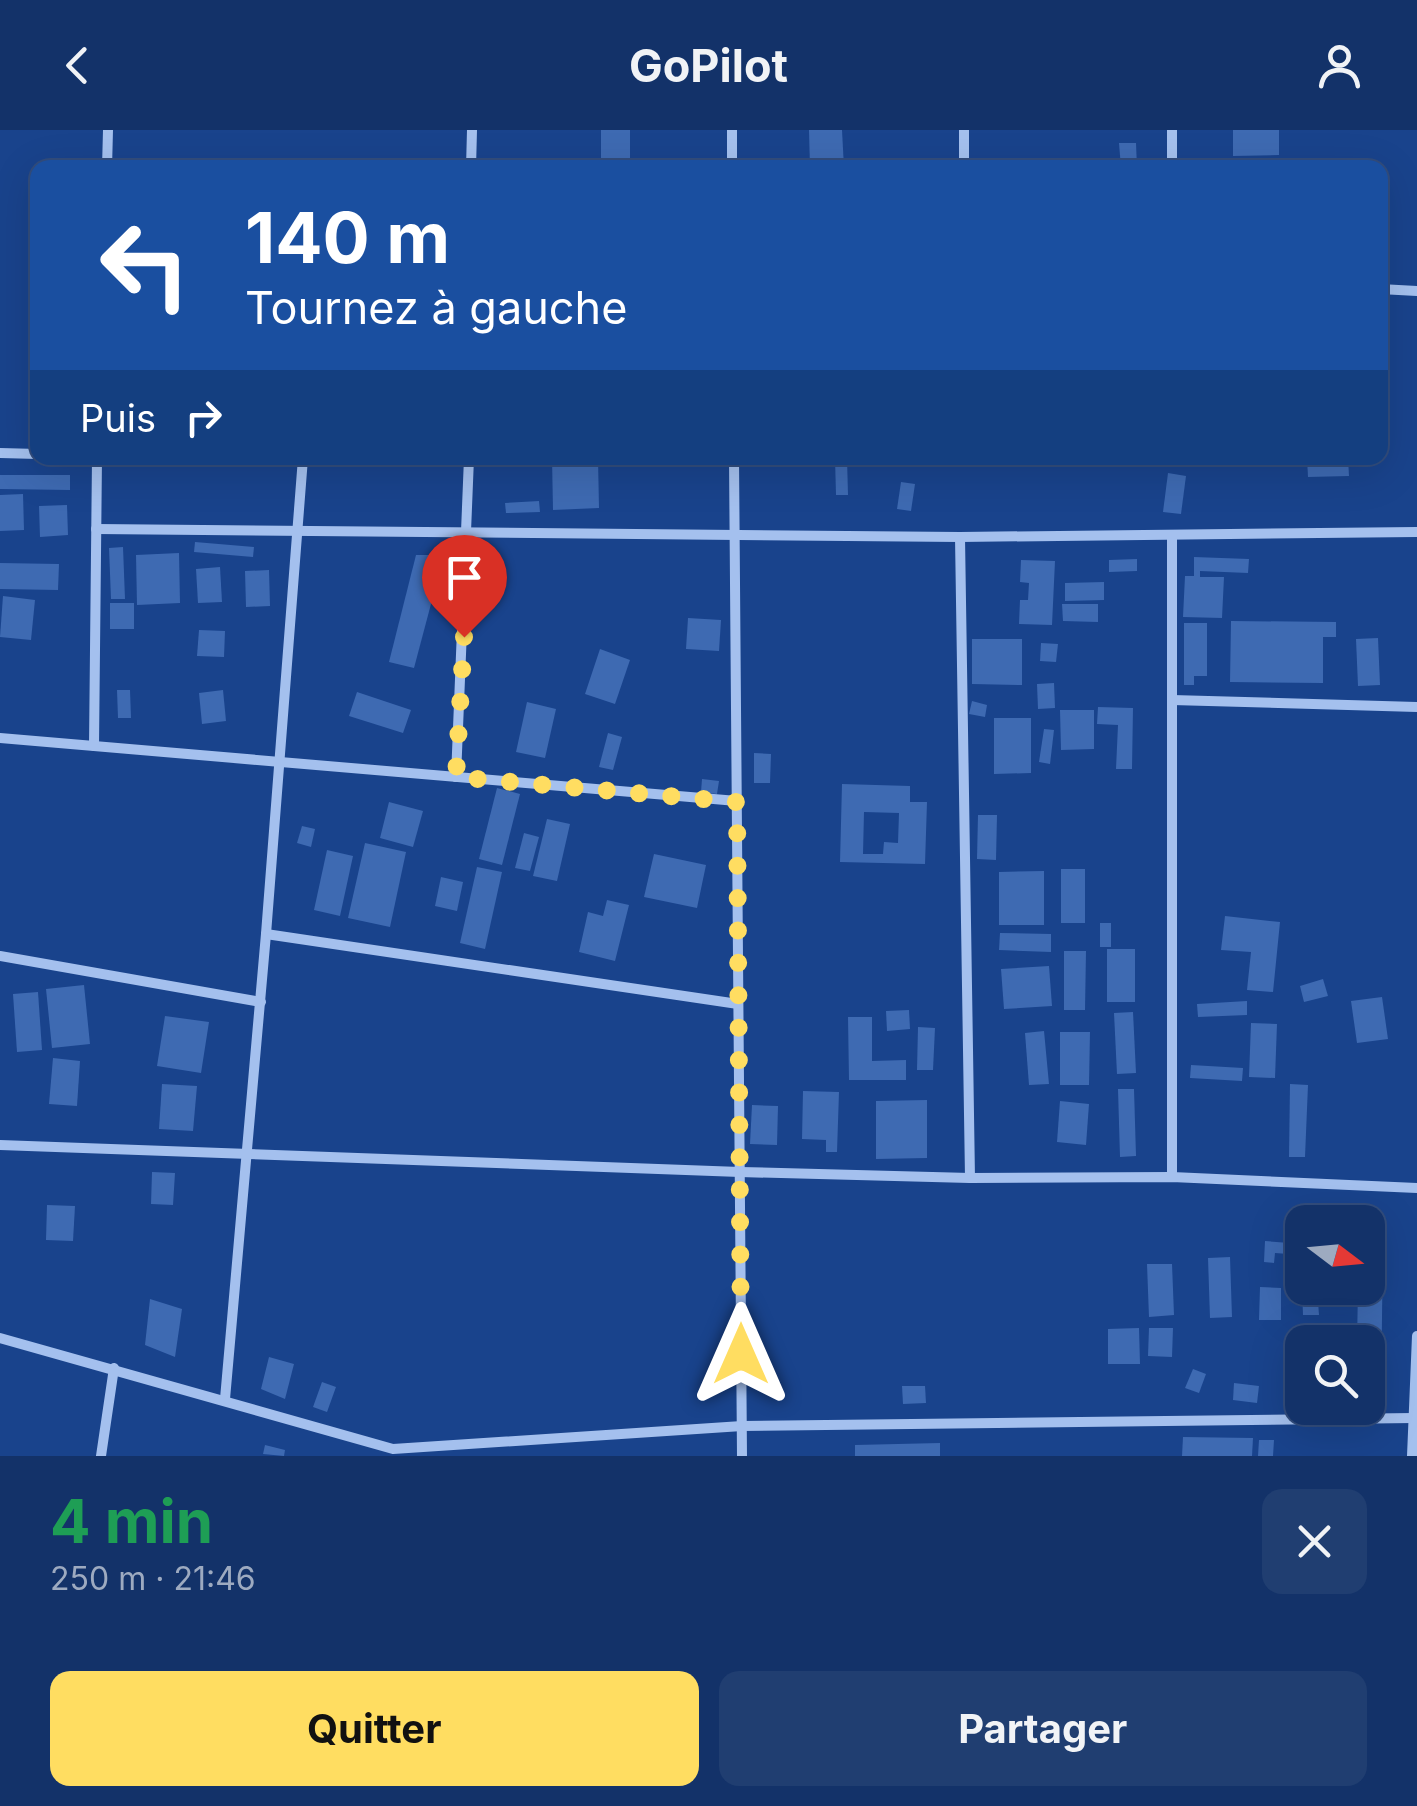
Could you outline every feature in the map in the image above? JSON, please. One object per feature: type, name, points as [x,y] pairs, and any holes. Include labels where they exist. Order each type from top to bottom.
[{"type":"street","points":[[107,160],[108,130]]},
{"type":"street","points":[[471,160],[472,130]]},
{"type":"street","points":[[732,130],[732,160]]},
{"type":"street","points":[[964,130],[964,160]]},
{"type":"street","points":[[1172,130],[1172,160]]},
{"type":"street","points":[[1388,289],[1417,291]]},
{"type":"street","points":[[0,453],[30,454]]},
{"type":"street","points":[[94,746],[97,465]]},
{"type":"street","points":[[225,1399],[303,465]]},
{"type":"street","points":[[456,777],[469,465]]},
{"type":"street","points":[[734,465],[742,1456]]},
{"type":"street","points":[[96,529],[960,537],[1417,532]]},
{"type":"street","points":[[1172,536],[1172,1177]]},
{"type":"street","points":[[960,537],[970,1178]]},
{"type":"street","points":[[1172,700],[1417,707]]},
{"type":"street","points":[[0,738],[737,802]]},
{"type":"street","points":[[266,934],[738,1004]]},
{"type":"street","points":[[0,956],[260,1002]]},
{"type":"street","points":[[0,1145],[740,1172],[970,1178],[1172,1177],[1417,1188]]},
{"type":"street","points":[[1412,1456],[1417,1336]]},
{"type":"street","points":[[0,1338],[225,1399],[397,1452],[742,1426],[1414,1418]]},
{"type":"street","points":[[101,1456],[114,1368]]},
{"type":"building","points":[[601,130],[630,130],[630,160],[601,160]]},
{"type":"building","points":[[809,130],[842,130],[844,160],[810,160]]},
{"type":"building","points":[[1233,130],[1279,130],[1279,155],[1233,156]]},
{"type":"building","points":[[1119,143],[1136,143],[1137,160],[1120,160]]},
{"type":"building","points":[[552,465],[598,465],[599,508],[553,510]]},
{"type":"building","points":[[835,465],[847,465],[848,495],[836,495]]},
{"type":"building","points":[[1307,465],[1348,465],[1349,476],[1308,477]]},
{"type":"building","points":[[1168,473],[1186,476],[1181,514],[1163,512]]},
{"type":"building","points":[[0,475],[70,475],[70,490],[0,489]]},
{"type":"building","points":[[901,482],[915,484],[911,511],[897,509]]},
{"type":"building","points":[[23,494],[24,530],[0,531],[0,495]]},
{"type":"building","points":[[539,501],[540,512],[506,513],[505,503]]},
{"type":"building","points":[[67,505],[68,535],[40,537],[39,506]]},
{"type":"building","points":[[195,542],[254,547],[253,557],[194,552]]},
{"type":"building","points":[[123,547],[125,599],[111,599],[109,548]]},
{"type":"building","points":[[179,553],[180,603],[137,605],[136,555]]},
{"type":"building","points":[[416,555],[444,555],[414,668],[389,662]]},
{"type":"building","points":[[1194,557],[1249,559],[1248,573],[1200,571],[1200,577],[1224,577],[1222,618],[1183,617],[1185,576],[1194,576]]},
{"type":"building","points":[[1137,559],[1137,571],[1109,572],[1109,560]]},
{"type":"building","points":[[1021,560],[1055,561],[1052,625],[1019,624],[1020,600],[1028,600],[1029,583],[1020,582]]},
{"type":"building","points":[[0,563],[59,564],[58,590],[0,589]]},
{"type":"building","points":[[220,567],[222,602],[198,603],[196,569]]},
{"type":"building","points":[[269,570],[270,606],[246,607],[245,571]]},
{"type":"building","points":[[1104,582],[1104,600],[1065,601],[1065,583]]},
{"type":"building","points":[[3,596],[35,600],[31,640],[0,637]]},
{"type":"building","points":[[110,603],[134,603],[134,629],[110,629]]},
{"type":"building","points":[[1062,604],[1098,604],[1098,622],[1063,621]]},
{"type":"building","points":[[688,618],[721,620],[719,651],[686,649]]},
{"type":"building","points":[[1231,621],[1336,622],[1336,637],[1323,637],[1323,683],[1230,682]]},
{"type":"building","points":[[1184,623],[1207,623],[1207,676],[1194,676],[1194,685],[1184,685]]},
{"type":"building","points":[[199,630],[225,631],[224,657],[197,656]]},
{"type":"building","points":[[1378,638],[1380,685],[1358,686],[1356,639]]},
{"type":"building","points":[[972,639],[1022,639],[1022,685],[972,684]]},
{"type":"building","points":[[1041,643],[1058,644],[1056,662],[1040,661]]},
{"type":"building","points":[[600,649],[630,660],[615,704],[585,694]]},
{"type":"building","points":[[1054,683],[1055,708],[1038,709],[1037,684]]},
{"type":"building","points":[[117,690],[130,690],[131,718],[118,718]]},
{"type":"building","points":[[223,690],[226,721],[202,724],[199,693]]},
{"type":"building","points":[[357,692],[411,710],[403,733],[349,716]]},
{"type":"building","points":[[972,701],[987,705],[985,717],[969,714]]},
{"type":"building","points":[[527,702],[556,709],[545,758],[516,752]]},
{"type":"building","points":[[1098,707],[1133,708],[1132,769],[1116,769],[1118,725],[1097,724]]},
{"type":"building","points":[[1060,710],[1094,710],[1094,749],[1061,750]]},
{"type":"building","points":[[994,718],[1031,718],[1031,773],[994,774]]},
{"type":"building","points":[[1044,729],[1054,730],[1050,764],[1039,762]]},
{"type":"building","points":[[608,733],[622,737],[613,770],[599,767]]},
{"type":"building","points":[[754,753],[771,754],[770,783],[754,783]]},
{"type":"building","points":[[702,779],[719,781],[717,794],[701,792]]},
{"type":"building","points":[[842,784],[910,786],[910,802],[927,802],[925,864],[840,862]],"holes":[[[864,812],[899,813],[898,843],[884,842],[883,854],[863,854]]]},
{"type":"building","points":[[497,788],[520,794],[502,865],[479,859]]},
{"type":"building","points":[[389,802],[423,811],[413,847],[380,838]]},
{"type":"building","points":[[978,815],[997,815],[996,860],[977,859]]},
{"type":"building","points":[[547,819],[570,824],[557,881],[533,876]]},
{"type":"building","points":[[302,826],[315,829],[311,847],[297,843]]},
{"type":"building","points":[[524,833],[539,837],[530,871],[515,868]]},
{"type":"building","points":[[365,843],[406,852],[390,927],[348,918]]},
{"type":"building","points":[[327,850],[353,856],[340,916],[314,910]]},
{"type":"building","points":[[654,854],[706,865],[697,908],[644,897]]},
{"type":"building","points":[[477,867],[502,872],[485,949],[460,943]]},
{"type":"building","points":[[1061,869],[1085,869],[1085,923],[1061,923]]},
{"type":"building","points":[[1044,871],[1044,925],[999,925],[999,872]]},
{"type":"building","points":[[441,877],[463,882],[457,911],[435,906]]},
{"type":"building","points":[[607,900],[629,905],[615,961],[579,952],[588,912],[603,916]]},
{"type":"building","points":[[1225,916],[1280,922],[1273,992],[1247,990],[1251,952],[1221,950]]},
{"type":"building","points":[[1100,923],[1111,923],[1111,947],[1100,947]]},
{"type":"building","points":[[1000,933],[1051,934],[1051,952],[999,950]]},
{"type":"building","points":[[1107,949],[1135,949],[1135,1002],[1107,1002]]},
{"type":"building","points":[[1064,951],[1086,951],[1085,1010],[1064,1010]]},
{"type":"building","points":[[1049,966],[1052,1006],[1004,1009],[1001,969]]},
{"type":"building","points":[[1323,979],[1328,996],[1304,1002],[1300,986]]},
{"type":"building","points":[[84,985],[90,1044],[52,1048],[46,989]]},
{"type":"building","points":[[38,992],[42,1050],[17,1052],[13,994]]},
{"type":"building","points":[[1382,997],[1388,1039],[1357,1043],[1351,1001]]},
{"type":"building","points":[[1247,1001],[1247,1015],[1198,1017],[1197,1004]]},
{"type":"building","points":[[909,1010],[910,1029],[887,1031],[886,1011]]},
{"type":"building","points":[[1133,1012],[1136,1073],[1117,1074],[1114,1013]]},
{"type":"building","points":[[165,1016],[209,1022],[201,1073],[157,1066]]},
{"type":"building","points":[[848,1017],[872,1017],[872,1061],[906,1060],[906,1080],[849,1080]]},
{"type":"building","points":[[1251,1023],[1277,1024],[1275,1078],[1249,1077]]},
{"type":"building","points":[[918,1027],[935,1028],[933,1070],[917,1070]]},
{"type":"building","points":[[1044,1031],[1049,1084],[1029,1085],[1025,1033]]},
{"type":"building","points":[[1060,1032],[1090,1032],[1089,1085],[1060,1085]]},
{"type":"building","points":[[53,1058],[80,1061],[77,1106],[49,1104]]},
{"type":"building","points":[[1191,1065],[1243,1068],[1242,1081],[1190,1078]]},
{"type":"building","points":[[162,1084],[197,1086],[193,1131],[159,1129]]},
{"type":"building","points":[[1290,1084],[1308,1085],[1305,1157],[1289,1157]]},
{"type":"building","points":[[1118,1089],[1134,1089],[1136,1156],[1120,1157]]},
{"type":"building","points":[[803,1091],[839,1092],[837,1152],[826,1152],[826,1140],[802,1139]]},
{"type":"building","points":[[927,1100],[927,1158],[876,1159],[876,1101]]},
{"type":"building","points":[[1060,1101],[1089,1104],[1086,1145],[1057,1142]]},
{"type":"building","points":[[752,1105],[778,1106],[777,1145],[750,1144]]},
{"type":"building","points":[[152,1172],[175,1173],[173,1205],[151,1204]]},
{"type":"building","points":[[47,1205],[75,1206],[73,1241],[46,1240]]},
{"type":"building","points":[[1265,1241],[1285,1243],[1285,1254],[1275,1253],[1274,1263],[1264,1262]]},
{"type":"building","points":[[1230,1257],[1232,1317],[1210,1318],[1208,1258]]},
{"type":"building","points":[[1147,1264],[1172,1264],[1174,1315],[1149,1317]]},
{"type":"building","points":[[1260,1287],[1281,1288],[1281,1320],[1259,1320]]},
{"type":"building","points":[[150,1299],[182,1309],[175,1357],[145,1345]]},
{"type":"building","points":[[1303,1305],[1318,1305],[1319,1315],[1303,1315]]},
{"type":"building","points":[[1358,1305],[1382,1305],[1382,1325],[1357,1325]]},
{"type":"building","points":[[1139,1328],[1140,1364],[1108,1364],[1108,1329]]},
{"type":"building","points":[[1149,1328],[1173,1328],[1172,1357],[1148,1356]]},
{"type":"building","points":[[269,1357],[294,1364],[285,1399],[261,1389]]},
{"type":"building","points":[[1193,1369],[1206,1374],[1199,1393],[1185,1388]]},
{"type":"building","points":[[322,1382],[336,1387],[327,1412],[313,1407]]},
{"type":"building","points":[[1234,1383],[1259,1386],[1257,1403],[1233,1400]]},
{"type":"building","points":[[902,1386],[925,1386],[926,1403],[903,1404]]},
{"type":"building","points":[[1183,1437],[1253,1438],[1252,1456],[1182,1456]]},
{"type":"building","points":[[1259,1440],[1274,1440],[1273,1456],[1258,1456]]},
{"type":"building","points":[[940,1443],[940,1456],[855,1456],[855,1445]]},
{"type":"building","points":[[265,1445],[285,1450],[284,1456],[263,1454]]},
{"type":"route","points":[[464,637],[456,777],[737,802],[741,1354]]}]
